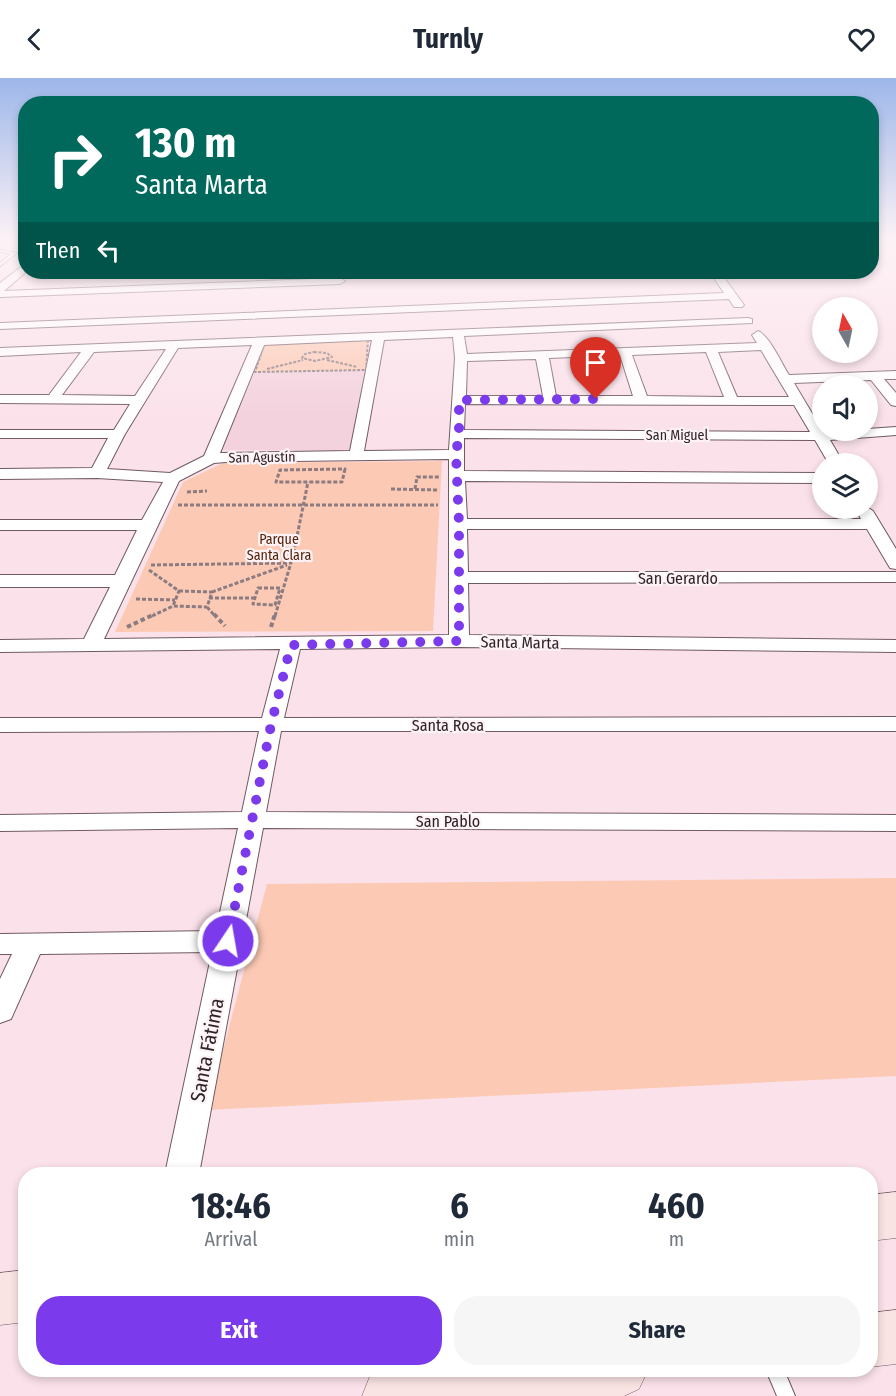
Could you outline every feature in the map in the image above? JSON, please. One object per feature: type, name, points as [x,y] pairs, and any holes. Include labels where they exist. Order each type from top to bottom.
[{"type":"main road","points":[[878,1217],[896,1215]]},
{"type":"main road","points":[[0,1299],[18,1297]]},
{"type":"main road","points":[[390,1396],[558,1377]]},
{"type":"street","points":[[332,308],[334,301]]},
{"type":"street","points":[[0,318],[332,308],[426,308],[618,301]]},
{"type":"street","points":[[736,301],[812,421]]},
{"type":"street","points":[[0,326],[233,316],[332,308]]},
{"type":"street","points":[[426,308],[426,334]]},
{"type":"street","points":[[219,341],[233,316]]},
{"type":"street","points":[[2,354],[219,341],[748,321]]},
{"type":"street","points":[[458,333],[461,358],[459,434],[451,476],[459,524],[459,641]]},
{"type":"street","points":[[356,456],[379,335]]},
{"type":"street","points":[[210,459],[260,340]]},
{"type":"street","points":[[96,473],[175,344]]},
{"type":"street","points":[[461,358],[766,346]]},
{"type":"street","points":[[53,399],[92,348]]},
{"type":"street","points":[[711,348],[732,400]]},
{"type":"street","points":[[625,352],[642,399]]},
{"type":"street","points":[[542,356],[550,399]]},
{"type":"street","points":[[878,375],[896,375]]},
{"type":"street","points":[[786,379],[812,378]]},
{"type":"street","points":[[878,380],[896,402]]},
{"type":"street","points":[[0,399],[141,400]]},
{"type":"street","points":[[459,400],[798,400]]},
{"type":"street","name":"San Miguel","points":[[878,432],[896,431]]},
{"type":"street","points":[[0,434],[118,434]]},
{"type":"street","name":"San Miguel","points":[[459,434],[812,436]]},
{"type":"street","name":"San Agustín","points":[[178,485],[210,459],[232,456],[456,454]]},
{"type":"street","points":[[0,474],[96,473],[178,485],[148,525],[124,590],[91,646]]},
{"type":"street","points":[[451,476],[812,478]]},
{"type":"street","points":[[869,519],[894,557]]},
{"type":"street","points":[[459,524],[872,524]]},
{"type":"street","points":[[0,525],[148,525]]},
{"type":"street","name":"San Gerardo","points":[[460,578],[896,577]]},
{"type":"street","points":[[0,581],[124,590]]},
{"type":"street","name":"Santa Marta","points":[[0,646],[91,646],[280,639],[896,646]]},
{"type":"street","name":"Santa Fátima","points":[[183,1167],[254,820],[271,725],[280,639]]},
{"type":"street","name":"Santa Rosa","points":[[0,725],[896,724]]},
{"type":"street","name":"San Pablo","points":[[0,823],[254,820],[896,823]]},
{"type":"street","points":[[0,944],[228,941]]},
{"type":"street","points":[[0,1011],[31,944]]},
{"type":"lane","points":[[778,1377],[786,1396]]},
{"type":"path","points":[[304,360],[302,357],[305,354],[318,351],[330,354],[332,357],[327,360]]},
{"type":"path","points":[[255,372],[304,360],[327,360],[366,370]]},
{"type":"path","points":[[345,469],[342,482],[308,482],[276,483],[280,470],[345,469]]},
{"type":"path","points":[[416,489],[417,477],[451,476]]},
{"type":"path","points":[[280,639],[291,563],[308,482]]},
{"type":"path","points":[[178,485],[207,491]]},
{"type":"path","points":[[391,489],[445,490]]},
{"type":"path","points":[[168,504],[444,505]]},
{"type":"path","points":[[291,563],[212,592],[179,591],[141,565],[291,563]]},
{"type":"path","points":[[258,588],[280,588],[275,604],[253,604],[255,598],[258,588]]},
{"type":"path","points":[[124,590],[176,600]]},
{"type":"path","points":[[173,606],[179,591]]},
{"type":"path","points":[[207,607],[212,592]]},
{"type":"path","points":[[209,598],[255,598]]},
{"type":"path","points":[[125,628],[173,606],[207,607],[226,627]]},
{"type":"shaded area","points":[[366,370],[355,451],[216,450],[255,372]]},
{"type":"green space","points":[[368,340],[366,370],[255,372],[265,342]]},
{"type":"green space","name":"Parque Santa Clara","points":[[442,461],[433,631],[115,632],[183,482],[223,463]]},
{"type":"green space","points":[[896,878],[896,1076],[207,1110],[267,884]]},
{"type":"route","points":[[228,941],[254,820],[271,725],[291,645],[459,641],[460,578],[456,454],[459,434],[459,400],[596,399]]}]
